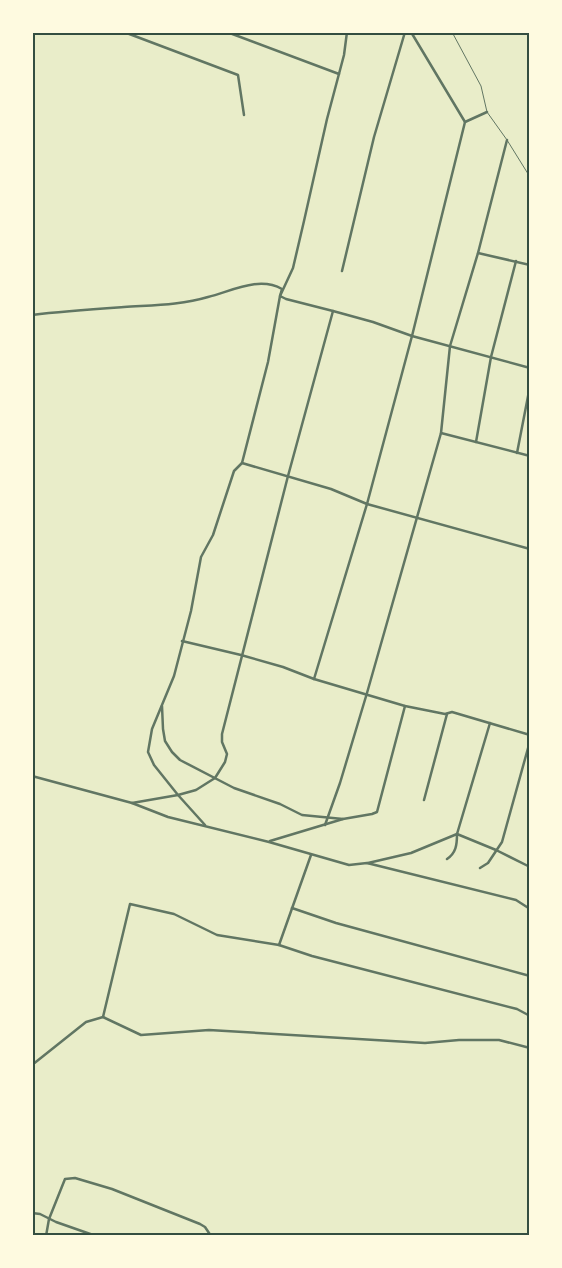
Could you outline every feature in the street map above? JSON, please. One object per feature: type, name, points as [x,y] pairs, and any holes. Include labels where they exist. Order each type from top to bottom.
[{"type":"street","points":[[124,32],[238,75],[244,115]]},
{"type":"street","points":[[227,32],[339,74]]},
{"type":"street","points":[[280,296],[296,253],[344,55],[347,32]]},
{"type":"street","points":[[342,271],[374,137],[405,32]]},
{"type":"street","points":[[314,679],[367,504],[412,336],[465,122],[411,32]]},
{"type":"street","points":[[465,122],[486,112]]},
{"type":"street","points":[[325,825],[367,694],[441,433],[450,346],[478,252],[507,140]]},
{"type":"street","points":[[478,252],[530,265]]},
{"type":"street","points":[[476,442],[491,357],[516,261]]},
{"type":"street","points":[[32,315],[193,302],[258,283],[270,283],[282,288],[268,362],[242,463],[234,471],[213,535],[202,557],[191,611],[174,676],[152,729],[148,752],[154,765],[205,825]]},
{"type":"street","points":[[280,296],[373,322],[412,336],[530,368]]},
{"type":"street","points":[[132,803],[196,790],[215,778],[225,762],[227,754],[222,742],[222,734],[241,655],[333,311]]},
{"type":"street","points":[[518,453],[530,386]]},
{"type":"street","points":[[441,433],[530,456]]},
{"type":"street","points":[[242,463],[331,489],[367,504],[530,549]]},
{"type":"street","points":[[182,641],[283,667],[314,679],[405,706],[447,714],[452,712],[530,735]]},
{"type":"street","points":[[162,705],[163,729],[166,741],[172,752],[180,760],[234,788],[280,804],[302,815],[343,819]]},
{"type":"street","points":[[269,842],[343,819],[372,814],[378,809],[405,706]]},
{"type":"street","points":[[424,800],[447,714]]},
{"type":"street","points":[[447,859],[454,855],[457,834],[490,723]]},
{"type":"street","points":[[480,868],[488,863],[502,842],[530,741]]},
{"type":"street","points":[[32,776],[132,803],[168,817],[205,825],[349,865],[411,854],[457,834],[530,867]]},
{"type":"street","points":[[279,945],[311,855]]},
{"type":"street","points":[[367,863],[516,900],[530,909]]},
{"type":"street","points":[[102,1017],[130,904],[174,914],[217,934],[279,945],[312,956],[517,1009],[530,1016]]},
{"type":"street","points":[[292,908],[336,923],[530,976]]},
{"type":"street","points":[[32,1065],[86,1022],[102,1017],[141,1035],[209,1030],[425,1043],[459,1040],[499,1040],[530,1048]]},
{"type":"street","points":[[46,1236],[49,1219],[65,1179],[75,1178],[112,1190],[200,1224],[211,1236]]},
{"type":"street","points":[[32,1213],[40,1214],[96,1236]]},
{"type":"lane","points":[[452,32],[481,86],[486,112],[507,140],[530,177]]}]
